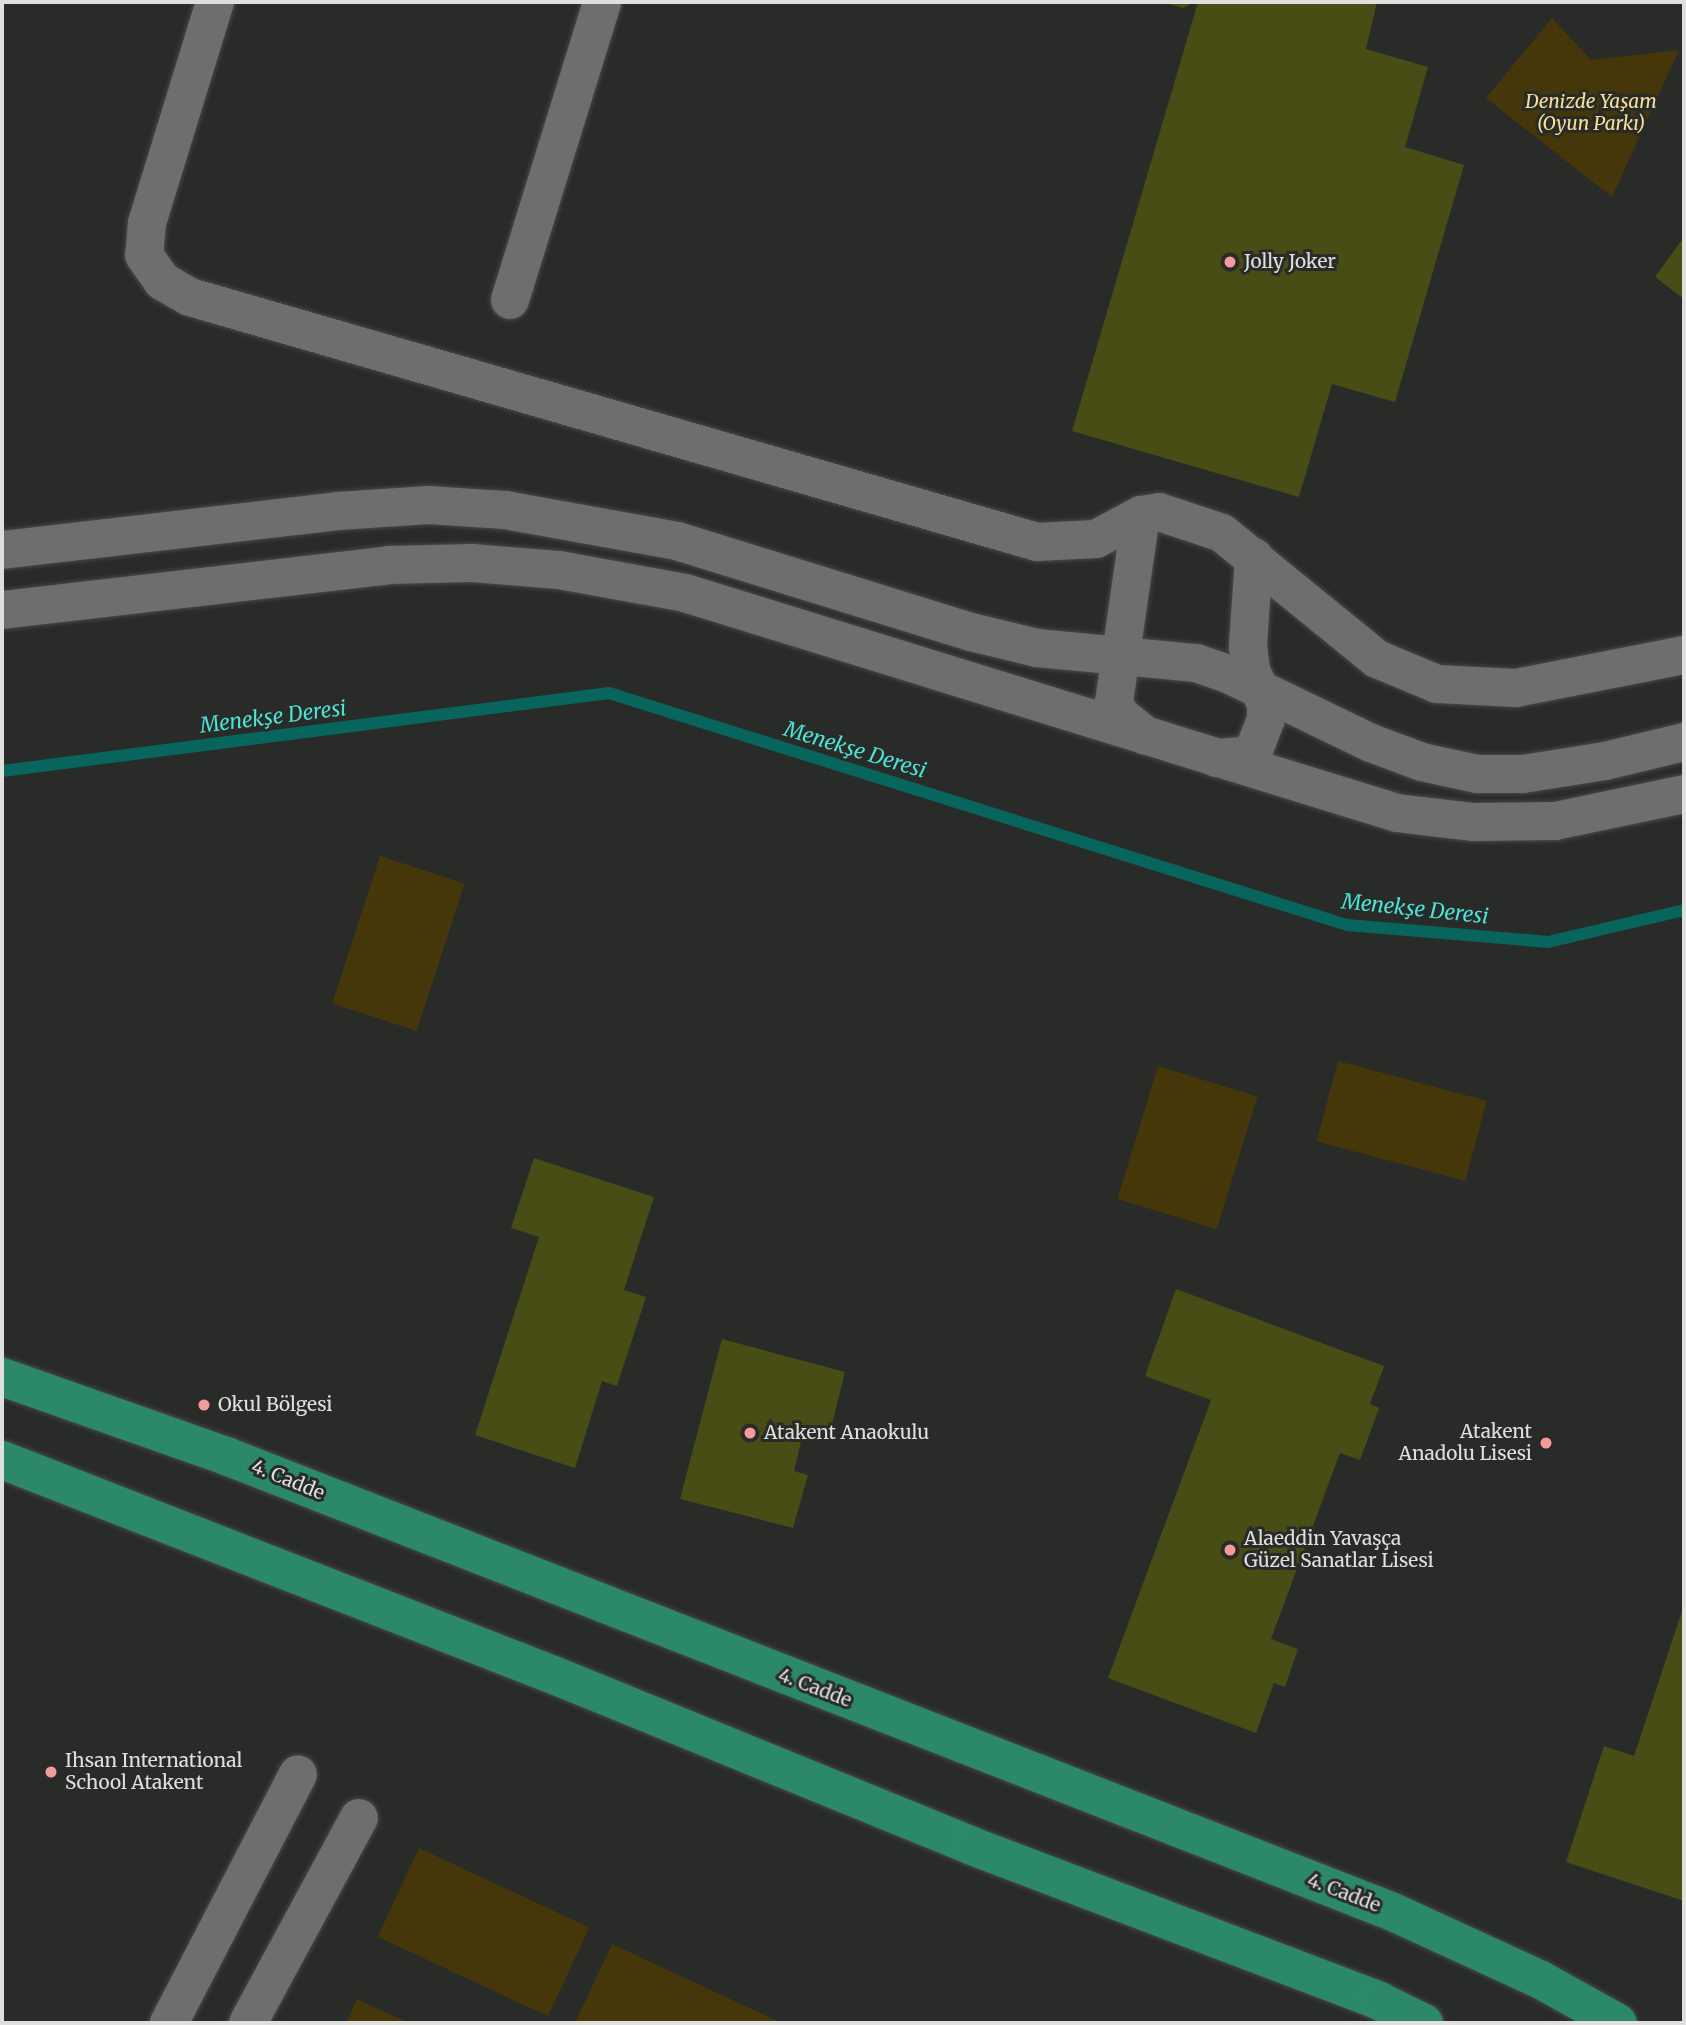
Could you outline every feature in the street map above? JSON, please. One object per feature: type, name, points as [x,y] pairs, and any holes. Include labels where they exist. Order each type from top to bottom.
[{"type":"main road","name":"4. Cadde","points":[[2,1377],[226,1456],[1394,1912],[1541,1980],[1618,2023]]},
{"type":"main road","points":[[2,1460],[556,1676],[972,1846],[1379,2001],[1424,2023]]},
{"type":"street","points":[[215,2],[146,223],[144,255],[162,281],[190,298],[1037,542],[1096,538],[1141,515],[1159,512],[1222,534],[1254,557],[1377,659],[1437,684],[1516,688],[1684,655]]},
{"type":"street","points":[[510,300],[602,2]]},
{"type":"street","points":[[2,550],[338,511],[429,505],[505,510],[677,541],[971,632],[1037,648],[1196,663],[1262,690],[1371,743],[1422,762],[1477,774],[1523,774],[1605,761],[1684,742]]},
{"type":"street","points":[[1141,515],[1114,702],[1120,715],[1146,736]]},
{"type":"street","points":[[1216,758],[1244,756],[1254,750],[1266,719],[1262,690],[1251,670],[1248,645],[1254,557]]},
{"type":"street","points":[[2,610],[388,565],[472,563],[559,570],[684,593],[1397,813],[1474,822],[1555,821],[1684,794]]},
{"type":"street","points":[[169,2023],[298,1774]]},
{"type":"street","points":[[248,2023],[359,1818]]},
{"type":"green space","name":"Denizde Yaşam (Oyun Parkı)","points":[[1552,18],[1591,60],[1679,50],[1612,197],[1486,98]]},
{"type":"green space","points":[[380,856],[465,884],[417,1031],[332,1003]]},
{"type":"green space","points":[[1338,1061],[1487,1101],[1465,1181],[1317,1141]]},
{"type":"green space","points":[[1158,1066],[1257,1096],[1217,1229],[1117,1199]]},
{"type":"green space","points":[[419,1848],[589,1927],[548,2016],[378,1937]]},
{"type":"green space","points":[[612,1944],[782,2023],[575,2023]]},
{"type":"green space","points":[[357,1999],[409,2023],[346,2023]]},
{"type":"building","points":[[1163,2],[1195,2],[1183,8]]},
{"type":"building","points":[[1198,2],[1377,2],[1366,49],[1428,67],[1405,147],[1464,165],[1395,402],[1332,384],[1299,497],[1072,431]]},
{"type":"building","points":[[1684,237],[1684,299],[1655,277]]},
{"type":"building","points":[[534,1158],[654,1197],[624,1290],[646,1297],[617,1386],[602,1381],[575,1468],[475,1435],[539,1237],[511,1228]]},
{"type":"building","name":"Alaeddin Yavaşça Güzel Sanatlar Lisesi","points":[[1176,1289],[1384,1366],[1370,1404],[1379,1408],[1360,1460],[1340,1453],[1271,1639],[1298,1649],[1285,1687],[1274,1683],[1256,1733],[1108,1678],[1211,1400],[1145,1376]]},
{"type":"building","name":"Atakent Anaokulu","points":[[722,1339],[845,1372],[829,1436],[804,1429],[794,1471],[808,1475],[793,1528],[680,1499]]},
{"type":"building","points":[[1684,1605],[1684,1901],[1566,1862],[1604,1746],[1634,1756]]},
{"type":"waterway","name":"Menekşe Deresi","points":[[2,771],[609,693],[1347,925],[1548,942],[1684,910]]},
{"type":"place","name":"Jolly Joker","points":[[1230,262]]},
{"type":"place","name":"Okul Bölgesi","points":[[204,1405]]},
{"type":"place","name":"Atakent Anaokulu","points":[[750,1433]]},
{"type":"place","name":"Atakent Anadolu Lisesi","points":[[1546,1443]]},
{"type":"place","name":"Alaeddin Yavaşça Güzel Sanatlar Lisesi","points":[[1230,1550]]},
{"type":"place","name":"Ihsan International School Atakent","points":[[51,1772]]}]
